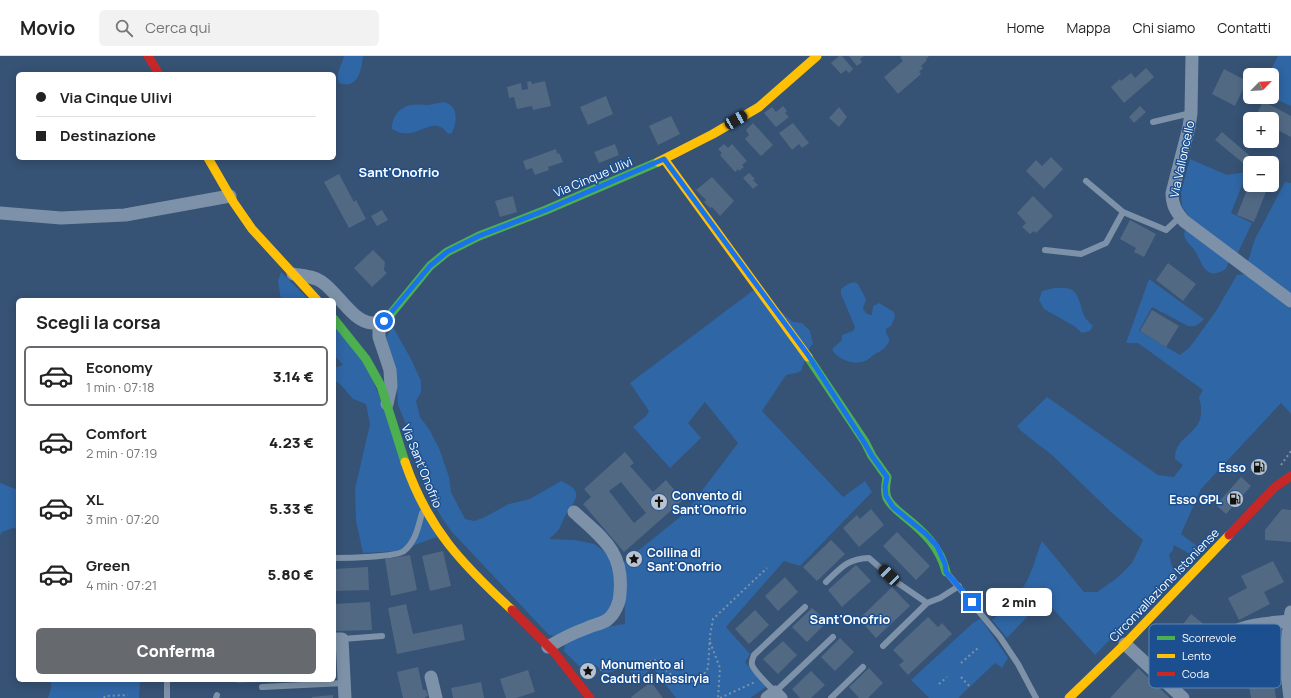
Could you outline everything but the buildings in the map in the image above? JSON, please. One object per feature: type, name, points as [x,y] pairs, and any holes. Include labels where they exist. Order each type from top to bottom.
[{"type":"street","points":[[148,56],[158,72]]},
{"type":"street","name":"Via Cinque Ulivi","points":[[384,321],[430,266],[447,252],[479,236],[546,210],[664,159],[713,134],[759,107],[816,56]]},
{"type":"street","name":"Via Valloncello","points":[[1192,56],[1191,113],[1186,140],[1172,193],[1173,204],[1180,217],[1240,264],[1291,301]]},
{"type":"street","points":[[664,159],[808,355],[887,477],[885,487],[886,496],[893,507],[926,534],[937,546],[945,564],[945,570]]},
{"type":"street","points":[[209,160],[230,196],[261,240],[315,298]]},
{"type":"street","points":[[0,213],[61,218],[125,215],[230,196]]},
{"type":"street","points":[[293,274],[315,278],[324,283],[353,313],[366,322],[373,324],[384,321]]},
{"type":"street","name":"Via Sant'Onofrio","points":[[336,321],[366,357],[382,388],[402,455],[424,507],[433,524],[458,558],[548,647],[590,698]]},
{"type":"street","points":[[384,321],[379,332],[379,337],[390,370],[391,386],[387,405]]},
{"type":"street","name":"Circonvallazione Istoniense","points":[[1069,698],[1125,644],[1289,472]]},
{"type":"street","points":[[548,647],[572,634],[607,620],[615,610],[620,598],[621,587],[617,559],[603,539],[574,512]]},
{"type":"street","points":[[1261,624],[1290,616],[1286,652],[1286,665],[1290,691]]},
{"type":"street","points":[[338,639],[345,698]]},
{"type":"street","points":[[1125,644],[1149,666]]},
{"type":"street","points":[[431,677],[436,698]]},
{"type":"street","points":[[1173,688],[1183,698]]},
{"type":"lane","points":[[1153,122],[1191,113]]},
{"type":"lane","points":[[1086,181],[1123,212],[1166,230],[1180,217]]},
{"type":"lane","points":[[1045,250],[1081,254],[1106,243],[1123,212]]},
{"type":"lane","points":[[336,558],[400,554],[416,536],[424,507]]},
{"type":"lane","points":[[826,582],[847,563],[857,559],[868,558],[895,581],[927,603]]},
{"type":"lane","points":[[945,570],[1000,637],[1018,664],[1036,698]]},
{"type":"lane","points":[[883,646],[927,603],[940,598],[959,586]]},
{"type":"lane","points":[[804,608],[754,655],[752,660],[752,664],[774,696],[833,638]]},
{"type":"lane","points":[[338,639],[382,636]]},
{"type":"lane","points":[[831,698],[863,667]]},
{"type":"lane","points":[[167,682],[167,698]]},
{"type":"lane","points":[[262,687],[272,683],[344,683]]},
{"type":"path","points":[[600,670],[663,659],[667,671],[679,681],[690,682],[702,677],[708,668],[713,619],[767,568]]},
{"type":"path","points":[[710,641],[720,668],[719,698],[759,680]]},
{"type":"path","points":[[961,663],[978,648]]},
{"type":"path","points":[[939,684],[947,677]]},
{"type":"path","points":[[961,677],[970,687]]},
{"type":"path","points":[[104,698],[106,696],[128,695]]},
{"type":"shaded area","points":[[344,56],[363,56],[362,67],[358,77],[351,84],[339,83],[338,80],[339,70]]},
{"type":"shaded area","points":[[1278,56],[1291,56],[1291,106],[1279,101],[1279,68],[1272,68]]},
{"type":"shaded area","points":[[444,102],[452,107],[456,115],[452,133],[448,134],[442,128],[436,126],[409,133],[401,133],[392,129],[393,121],[400,110],[412,105],[428,105]]},
{"type":"shaded area","points":[[1190,159],[1227,175],[1243,173],[1243,182],[1231,213],[1252,223],[1236,257],[1190,219],[1182,206],[1181,192]]},
{"type":"shaded area","points":[[1285,182],[1291,183],[1291,296],[1247,264],[1255,239]]},
{"type":"shaded area","points":[[1187,227],[1229,261],[1226,269],[1215,274],[1206,270],[1184,235]]},
{"type":"shaded area","points":[[281,272],[307,298],[281,298],[278,281]]},
{"type":"shaded area","points":[[1246,274],[1291,308],[1291,414],[1281,403],[1201,489],[1181,534],[1198,547],[1190,554],[1174,545],[1173,550],[1169,555],[1172,566],[1176,572],[1095,655],[1044,599],[1007,638],[992,620],[1009,605],[1027,581],[1042,541],[1084,592],[1097,592],[1117,578],[1132,563],[1143,540],[1111,512],[1052,455],[1021,431],[1017,426],[1047,397],[1158,475],[1174,477],[1183,465],[1175,459],[1176,450],[1180,443],[1196,427],[1200,419],[1201,410],[1199,397],[1203,390],[1138,343],[1126,343],[1149,279],[1204,319],[1197,325],[1188,326],[1152,307],[1139,331],[1180,355],[1190,347],[1216,311],[1237,275]]},
{"type":"shaded area","points":[[854,282],[858,284],[866,299],[863,309],[867,314],[872,315],[873,306],[879,303],[894,312],[895,317],[891,326],[886,329],[889,340],[885,347],[866,360],[856,363],[841,359],[832,349],[842,340],[842,335],[853,331],[855,327],[841,294],[841,289]]},
{"type":"shaded area","points":[[1054,288],[1068,288],[1075,293],[1079,299],[1084,315],[1093,326],[1090,331],[1082,333],[1074,326],[1044,309],[1039,300],[1042,291]]},
{"type":"shaded area","points":[[755,289],[793,322],[802,323],[810,331],[813,344],[810,347],[801,371],[786,375],[762,411],[843,497],[865,481],[872,492],[800,566],[784,561],[726,627],[750,654],[745,662],[766,687],[750,698],[676,698],[653,668],[637,680],[627,667],[604,674],[596,665],[579,666],[564,651],[565,643],[602,629],[625,624],[624,562],[685,513],[738,443],[705,402],[688,423],[701,438],[670,468],[633,427],[646,416],[649,411],[630,383]]},
{"type":"shaded area","points":[[393,327],[411,359],[421,381],[421,392],[416,401],[420,417],[429,429],[439,448],[449,477],[451,492],[465,519],[474,521],[483,518],[509,504],[530,499],[561,481],[573,488],[576,495],[574,502],[559,529],[549,539],[575,540],[594,544],[611,556],[618,604],[596,621],[558,636],[549,635],[452,532],[442,518],[429,495],[420,474],[409,432],[398,405],[397,387],[386,337]]},
{"type":"shaded area","points":[[336,328],[366,364],[437,537],[398,551],[363,553],[356,521],[355,489],[370,424],[366,404],[353,399],[336,381],[336,367],[343,365],[336,357]]},
{"type":"shaded area","points":[[0,483],[16,489],[16,529],[13,528],[2,532],[0,536]]},
{"type":"shaded area","points":[[981,619],[1008,658],[1002,668],[995,663],[958,698],[929,698],[911,680],[974,622]]},
{"type":"shaded area","points":[[51,682],[140,682],[139,698],[48,698]]},
{"type":"traffic: fast","points":[[385,321],[430,266],[447,252],[479,236],[546,210],[658,162]]},
{"type":"traffic: fast","points":[[336,322],[366,359],[381,386],[405,462]]},
{"type":"traffic: fast","points":[[808,357],[887,477],[887,498],[895,508],[918,528],[930,541],[940,555],[946,572]]},
{"type":"traffic: slow","points":[[658,162],[713,134],[759,107],[817,56]]},
{"type":"traffic: slow","points":[[664,159],[808,357]]},
{"type":"traffic: slow","points":[[209,160],[234,203],[252,229],[315,298]]},
{"type":"traffic: slow","points":[[405,462],[424,507],[448,544],[477,577],[512,610]]},
{"type":"traffic: slow","points":[[1069,698],[1125,644],[1229,535]]},
{"type":"traffic: jam","points":[[148,56],[158,72]]},
{"type":"traffic: jam","points":[[1229,535],[1275,487],[1291,476]]},
{"type":"traffic: jam","points":[[512,610],[554,652],[590,698]]},
{"type":"place","name":"Esso","points":[[1259,467]]},
{"type":"place","name":"Esso GPL","points":[[1235,499]]},
{"type":"place","name":"Convento di Sant'Onofrio","points":[[659,502]]},
{"type":"place","name":"Collina di Sant'Onofrio","points":[[634,559]]},
{"type":"place","name":"Monumento ai Caduti di Nassiryia","points":[[588,671]]},
{"type":"district","name":"Sant'Onofrio","points":[[399,172]]},
{"type":"district","name":"Sant'Onofrio","points":[[850,619]]},
{"type":"route","points":[[384,321],[430,266],[447,252],[479,236],[546,210],[664,159],[730,251],[808,355],[887,477],[885,487],[886,496],[893,507],[926,534],[937,546],[945,564],[946,572],[972,602]]}]
